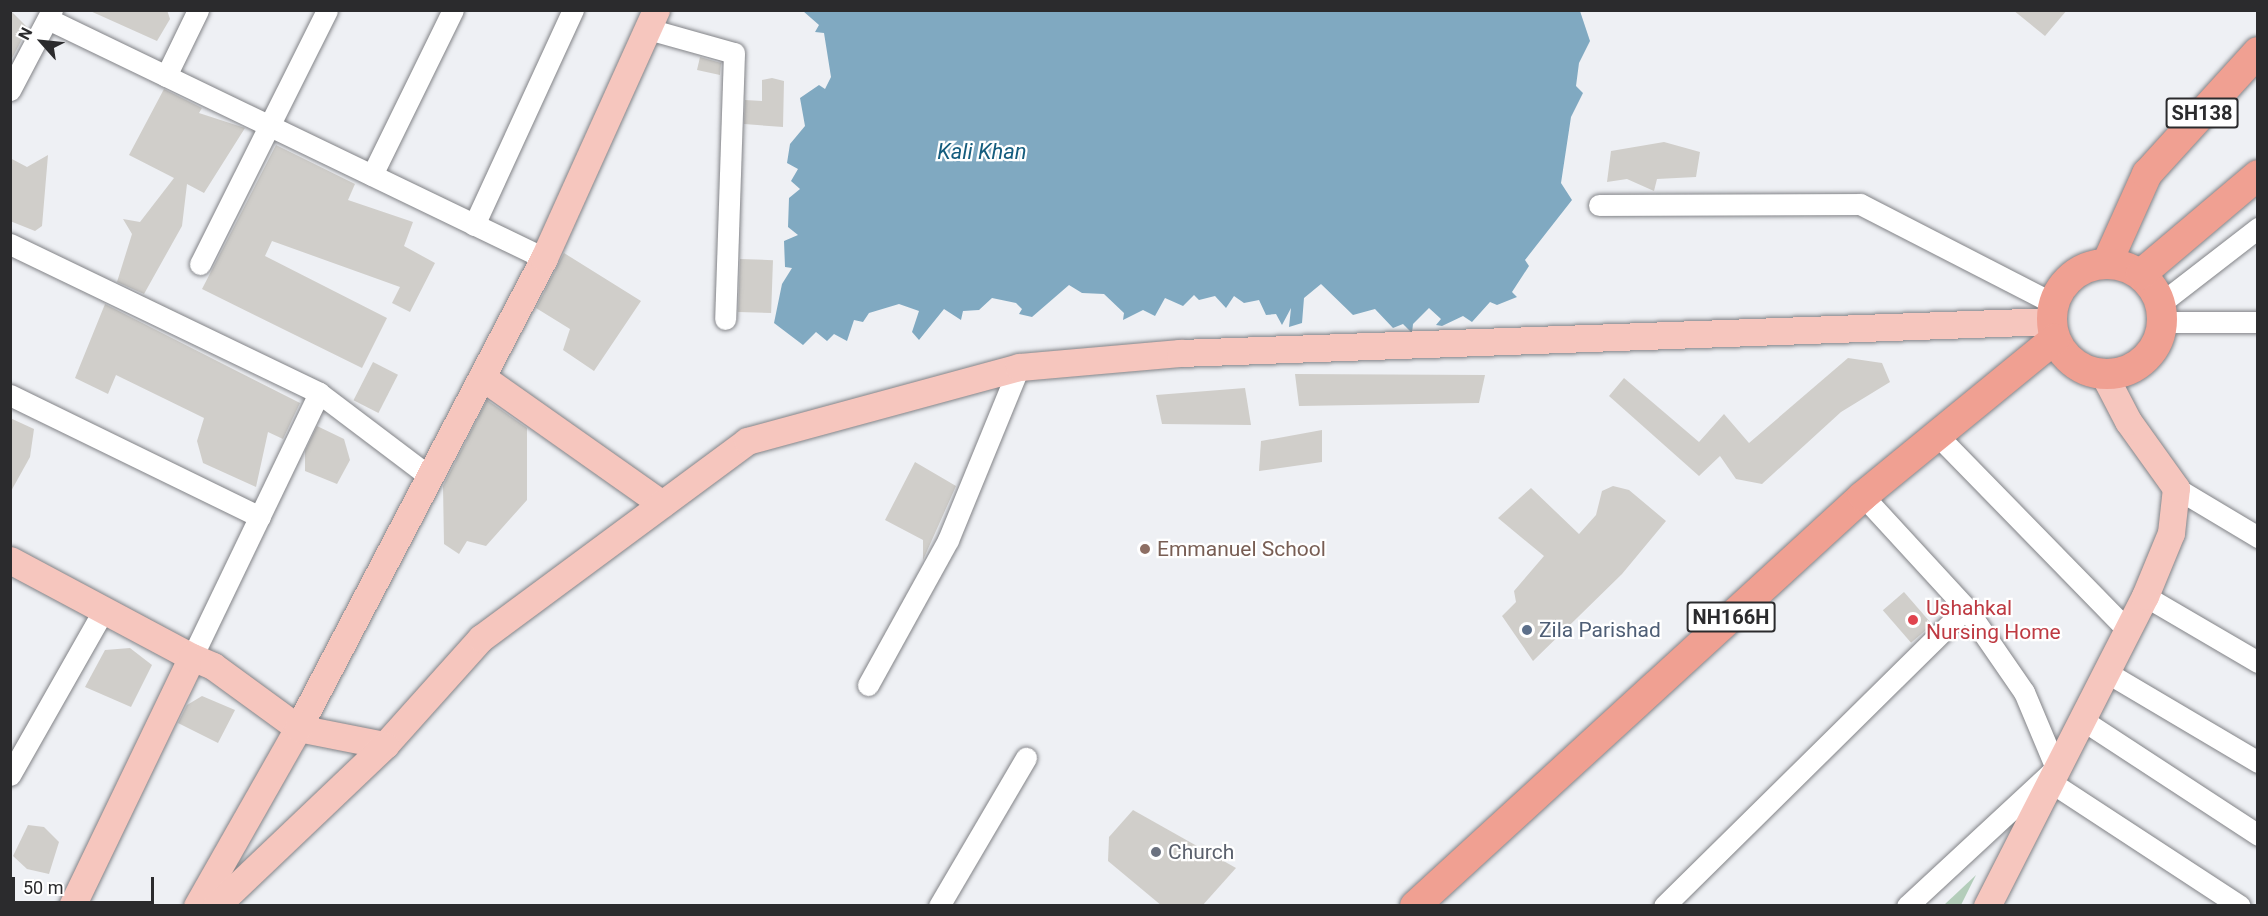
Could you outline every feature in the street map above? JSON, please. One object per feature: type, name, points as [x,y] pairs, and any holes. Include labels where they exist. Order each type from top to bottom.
[{"type":"highway","name":"SH138","points":[[2107,263],[2147,174],[2258,52]]},
{"type":"highway","points":[[2141,274],[2258,175]]},
{"type":"highway","points":[[2107,263],[2141,274],[2162,312],[2148,356],[2134,368],[2103,374],[2079,367],[2053,321],[2074,274],[2107,263]]},
{"type":"highway","name":"NH166H","points":[[1415,906],[1863,496],[1938,435],[2053,321]]},
{"type":"main road","points":[[196,906],[298,728],[544,258],[652,20]]},
{"type":"main road","points":[[216,906],[385,745],[481,638],[747,441],[1019,367],[1180,353],[2053,321]]},
{"type":"main road","points":[[1991,904],[2052,775],[2145,596],[2171,533],[2176,488],[2128,421],[2103,374]]},
{"type":"main road","points":[[482,377],[662,504]]},
{"type":"main road","points":[[10,560],[102,613],[213,666],[298,728],[385,745]]},
{"type":"main road","points":[[72,906],[192,657]]},
{"type":"street","points":[[166,76],[198,10]]},
{"type":"street","points":[[200,264],[271,127],[327,10]]},
{"type":"street","points":[[372,176],[453,10]]},
{"type":"street","points":[[474,225],[573,10]]},
{"type":"street","points":[[10,90],[50,15],[166,76],[544,258]]},
{"type":"street","points":[[652,20],[734,53],[725,319]]},
{"type":"street","points":[[1599,205],[1860,204],[2053,321]]},
{"type":"street","points":[[2162,312],[2258,228]]},
{"type":"street","points":[[10,244],[319,393],[430,477]]},
{"type":"street","points":[[2162,312],[2258,322]]},
{"type":"street","points":[[868,685],[948,540],[1019,367]]},
{"type":"street","points":[[192,657],[319,393]]},
{"type":"street","points":[[10,395],[260,517]]},
{"type":"street","points":[[1938,435],[2127,630]]},
{"type":"street","points":[[2176,488],[2258,537]]},
{"type":"street","points":[[1863,496],[1966,608],[2024,692],[2052,775],[2240,906]]},
{"type":"street","points":[[2145,596],[2258,662]]},
{"type":"street","points":[[1664,906],[1966,608]]},
{"type":"street","points":[[10,775],[102,613]]},
{"type":"street","points":[[2106,672],[2258,762]]},
{"type":"street","points":[[2081,719],[2258,835]]},
{"type":"street","points":[[939,906],[1026,758]]},
{"type":"street","points":[[1906,906],[2052,775]]},
{"type":"green space","points":[[1976,875],[1961,905],[1944,905]]},
{"type":"water","name":"Kali Khan","points":[[803,11],[1580,11],[1590,41],[1579,63],[1576,86],[1583,93],[1571,117],[1561,183],[1572,200],[1525,260],[1529,266],[1512,292],[1517,297],[1497,305],[1490,302],[1472,322],[1463,316],[1442,326],[1436,325],[1441,319],[1429,308],[1413,324],[1412,333],[1403,324],[1393,328],[1375,309],[1353,315],[1321,284],[1304,298],[1302,323],[1289,327],[1291,308],[1282,325],[1276,314],[1266,315],[1259,300],[1244,303],[1234,296],[1226,308],[1215,296],[1199,300],[1194,295],[1183,306],[1165,298],[1155,316],[1143,310],[1123,320],[1124,313],[1104,294],[1082,293],[1069,285],[1032,317],[1019,314],[1022,309],[1016,303],[992,298],[979,310],[963,311],[961,320],[944,309],[919,340],[912,332],[919,311],[899,304],[869,313],[863,322],[854,320],[847,341],[834,334],[827,341],[816,332],[803,345],[774,323],[782,284],[792,268],[785,267],[784,241],[798,235],[788,227],[789,198],[800,189],[791,181],[798,169],[787,163],[790,144],[805,126],[800,98],[819,85],[825,89],[831,77],[824,33],[815,32],[819,25]]},
{"type":"building","points":[[10,10],[28,28],[10,62]]},
{"type":"building","points":[[88,10],[167,10],[170,19],[157,41]]},
{"type":"building","points":[[2013,10],[2067,10],[2045,36]]},
{"type":"building","points":[[700,57],[721,63],[720,75],[697,70]]},
{"type":"building","points":[[772,78],[784,81],[783,127],[744,124],[745,100],[762,101],[762,80]]},
{"type":"building","points":[[164,89],[202,108],[199,113],[245,128],[204,193],[187,184],[182,226],[144,294],[117,282],[132,234],[123,219],[140,222],[174,178],[129,155]]},
{"type":"building","points":[[1664,142],[1700,152],[1696,177],[1657,179],[1654,191],[1627,179],[1607,182],[1611,151]]},
{"type":"building","points":[[276,145],[355,184],[348,200],[413,222],[404,246],[435,263],[410,312],[392,303],[400,287],[272,241],[265,256],[387,318],[362,368],[202,289]]},
{"type":"building","points":[[48,155],[42,226],[35,231],[10,221],[10,158],[27,167]]},
{"type":"building","points":[[564,253],[641,301],[594,371],[563,350],[570,329],[536,308]]},
{"type":"building","points":[[740,259],[773,260],[771,313],[738,312]]},
{"type":"building","points":[[105,304],[300,403],[283,439],[268,432],[256,487],[203,463],[197,441],[204,418],[116,375],[108,394],[75,378]]},
{"type":"building","points":[[1848,358],[1882,363],[1890,382],[1841,412],[1762,484],[1736,479],[1720,456],[1699,476],[1609,396],[1624,378],[1699,442],[1724,414],[1749,443]]},
{"type":"building","points":[[373,362],[398,375],[378,413],[353,400]]},
{"type":"building","points":[[1295,374],[1485,375],[1479,403],[1299,406]]},
{"type":"building","points":[[1245,388],[1251,425],[1162,424],[1156,395]]},
{"type":"building","points":[[487,400],[527,428],[527,500],[486,546],[467,541],[459,554],[444,544],[443,486]]},
{"type":"building","points":[[10,418],[34,429],[30,457],[10,493]]},
{"type":"building","points":[[317,426],[344,439],[350,460],[337,484],[305,471],[305,451]]},
{"type":"building","points":[[1322,430],[1322,462],[1259,471],[1261,441]]},
{"type":"building","points":[[915,462],[956,486],[923,560],[923,540],[885,520]]},
{"type":"building","points":[[1613,486],[1629,490],[1666,521],[1622,574],[1533,661],[1502,616],[1516,602],[1514,591],[1544,556],[1498,518],[1531,488],[1579,534],[1596,515],[1602,491]]},
{"type":"building","points":[[1904,592],[1932,624],[1911,643],[1883,610]]},
{"type":"building","points":[[130,648],[152,665],[131,707],[85,687],[105,650]]},
{"type":"building","points":[[202,696],[235,710],[218,743],[178,723],[187,705]]},
{"type":"building","points":[[1133,810],[1236,868],[1202,906],[1162,906],[1108,861],[1109,837]]},
{"type":"building","points":[[28,825],[44,827],[59,842],[49,874],[27,869],[13,856]]},
{"type":"place","name":"Emmanuel School","points":[[1145,549]]},
{"type":"place","name":"Ushahkal Nursing Home","points":[[1913,620]]},
{"type":"place","name":"Zila Parishad","points":[[1527,630]]},
{"type":"place","name":"Church","points":[[1156,852]]}]
